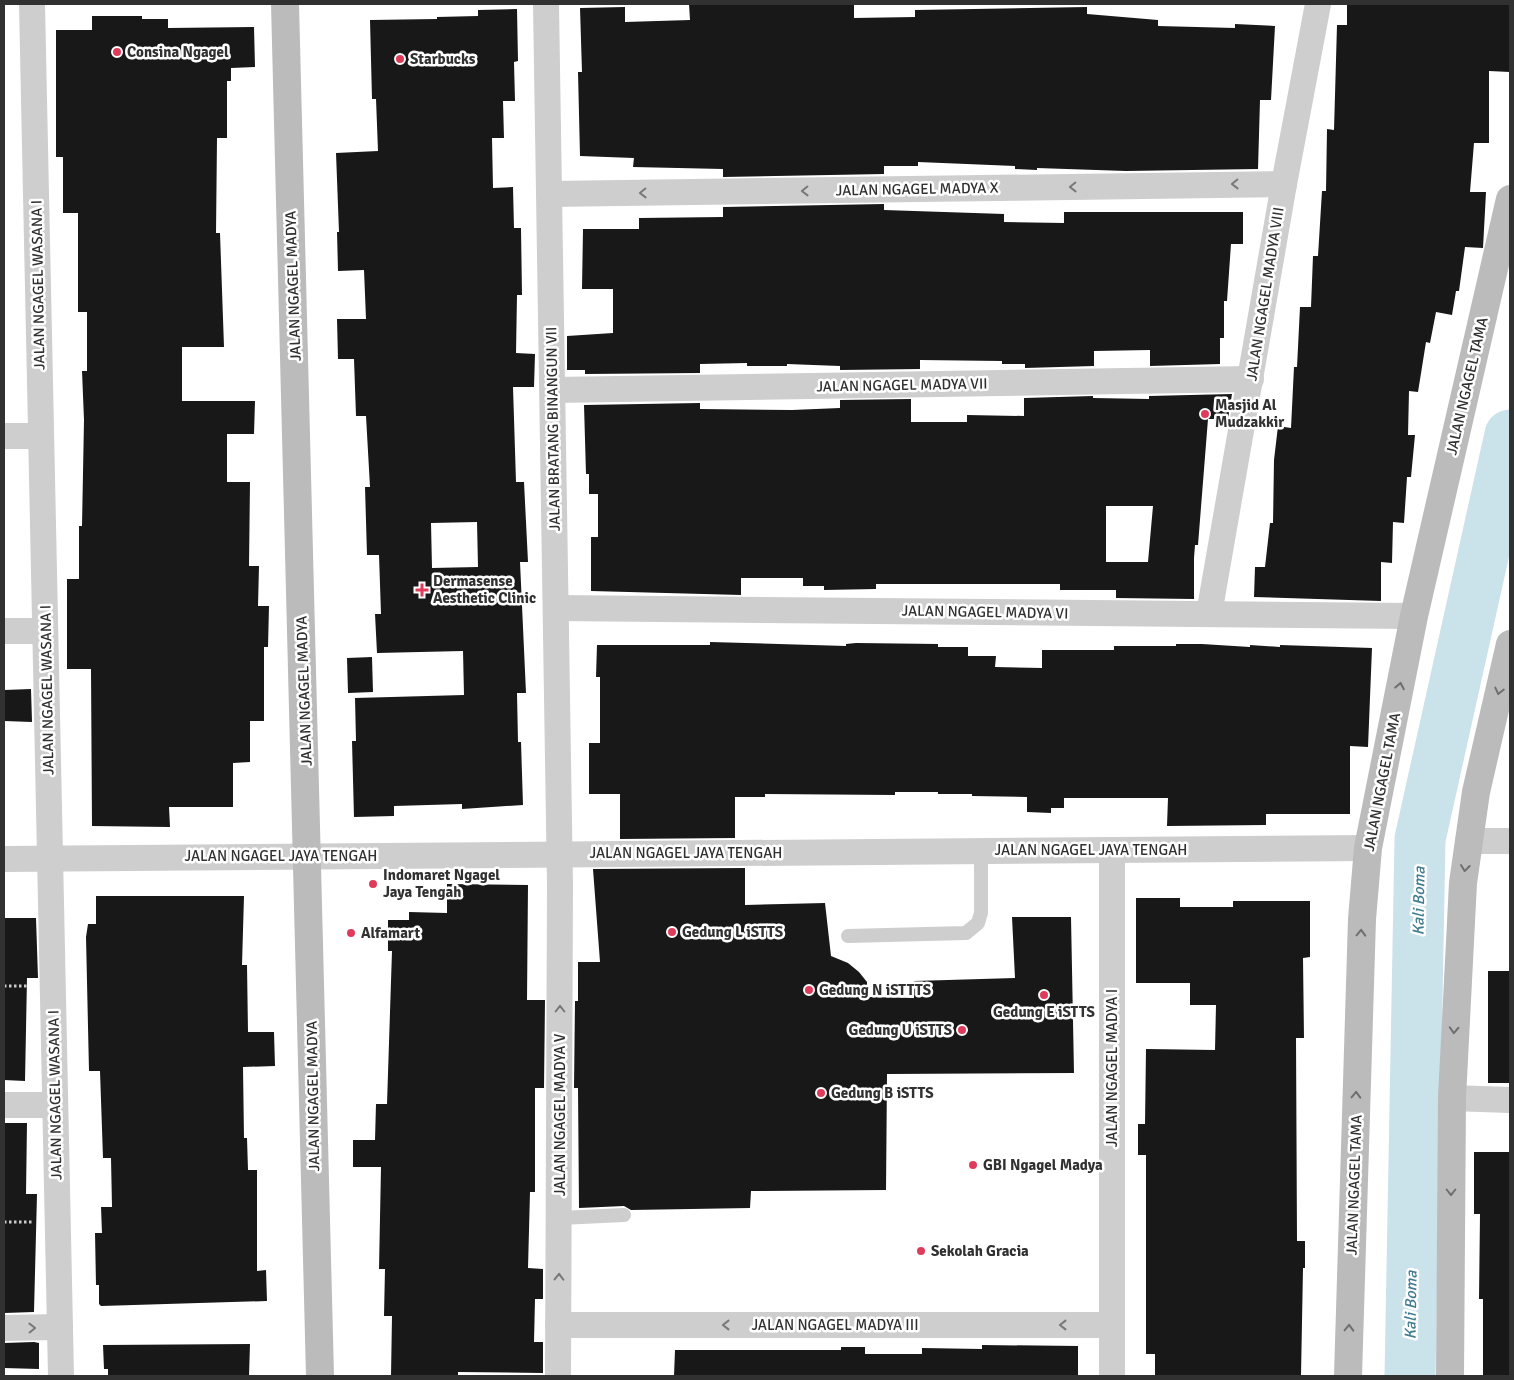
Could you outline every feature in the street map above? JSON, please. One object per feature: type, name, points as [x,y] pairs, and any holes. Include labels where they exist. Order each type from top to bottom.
[{"type":"street","name":"JALAN NGAGEL WASANA I","points":[[32,4],[61,1376]]},
{"type":"street","name":"JALAN BRATANG BINANGUN VII","points":[[546,4],[560,854]]},
{"type":"street","name":"JALAN NGAGEL MADYA VIII","points":[[1210,614],[1284,184],[1318,4]]},
{"type":"street","name":"JALAN NGAGEL MADYA","points":[[286,5],[320,1376]]},
{"type":"street","name":"JALAN NGAGEL MADYA X","points":[[550,194],[1284,184]]},
{"type":"street","name":"JALAN NGAGEL TAMA","points":[[1348,1376],[1362,919],[1368,848],[1414,616],[1510,199]]},
{"type":"street","name":"JALAN NGAGEL MADYA VII","points":[[552,390],[1251,380]]},
{"type":"street","points":[[4,436],[41,436]]},
{"type":"street","name":"JALAN NGAGEL MADYA VI","points":[[556,608],[1414,616]]},
{"type":"street","points":[[4,632],[46,632]]},
{"type":"street","points":[[1450,1376],[1452,1098],[1463,883],[1476,792],[1510,644]]},
{"type":"street","points":[[1468,841],[1510,841]]},
{"type":"street","name":"JALAN NGAGEL JAYA TENGAH","points":[[4,858],[1368,848]]},
{"type":"street","name":"JALAN NGAGEL MADYA I","points":[[1112,850],[1112,1376]]},
{"type":"street","name":"JALAN NGAGEL MADYA V","points":[[558,1376],[560,854]]},
{"type":"street","points":[[1452,1098],[1510,1100]]},
{"type":"street","points":[[4,1105],[55,1105]]},
{"type":"street","name":"JALAN NGAGEL MADYA III","points":[[558,1325],[1112,1325]]},
{"type":"street","points":[[4,1328],[60,1327]]},
{"type":"lane","points":[[848,936],[966,933],[978,924],[981,913],[981,851]]},
{"type":"lane","points":[[560,1218],[624,1215]]},
{"type":"building","points":[[689,4],[854,4],[854,18],[915,17],[915,10],[1087,7],[1087,14],[1158,20],[1158,26],[1235,28],[1235,24],[1275,26],[1271,100],[1260,100],[1258,169],[1126,171],[1037,168],[1037,170],[1015,169],[1015,166],[918,162],[918,166],[884,166],[884,174],[723,177],[723,169],[633,167],[634,158],[580,156],[578,72],[582,72],[580,8],[625,7],[625,22],[690,20]]},
{"type":"building","points":[[1347,4],[1510,4],[1510,72],[1489,71],[1489,143],[1474,143],[1470,192],[1486,192],[1483,248],[1465,247],[1459,291],[1456,291],[1452,315],[1436,312],[1430,343],[1426,342],[1418,392],[1409,391],[1408,435],[1415,435],[1411,477],[1407,477],[1404,523],[1393,522],[1392,563],[1381,562],[1381,601],[1254,597],[1255,567],[1265,567],[1270,523],[1273,523],[1274,460],[1278,426],[1291,428],[1294,367],[1297,367],[1300,307],[1311,307],[1313,256],[1318,256],[1322,191],[1326,191],[1327,129],[1334,130],[1337,25],[1347,25]]},
{"type":"building","points":[[517,9],[518,61],[514,62],[515,101],[503,101],[504,138],[492,138],[493,188],[513,187],[514,228],[521,228],[522,295],[517,295],[516,353],[535,354],[534,387],[513,387],[516,482],[524,482],[528,562],[520,562],[526,693],[517,693],[518,742],[521,742],[523,805],[462,809],[462,804],[394,806],[394,816],[354,817],[352,741],[356,741],[355,698],[464,695],[463,651],[377,653],[375,614],[381,614],[379,555],[367,555],[365,487],[370,487],[366,416],[356,416],[354,359],[338,359],[337,319],[366,319],[364,270],[338,271],[337,232],[339,232],[336,153],[378,151],[376,99],[372,99],[370,20],[478,16],[478,10]],"holes":[[[477,522],[478,567],[432,568],[431,523]]]},
{"type":"building","points":[[92,16],[142,16],[142,19],[168,19],[168,28],[254,27],[255,67],[231,68],[231,81],[227,81],[227,138],[217,138],[216,233],[220,233],[224,347],[182,347],[182,401],[255,401],[254,434],[227,434],[227,482],[250,482],[249,566],[259,566],[258,606],[269,606],[268,647],[264,647],[264,721],[250,721],[250,762],[233,763],[233,807],[169,807],[170,827],[92,826],[91,669],[67,669],[67,579],[79,579],[79,526],[82,526],[84,420],[82,371],[87,371],[87,312],[78,312],[78,213],[63,213],[63,157],[56,157],[56,30],[92,30]]},
{"type":"building","points":[[884,204],[884,210],[1004,214],[1004,222],[1064,223],[1064,212],[1243,212],[1243,244],[1231,244],[1227,301],[1224,301],[1224,338],[1220,338],[1220,364],[1150,366],[1150,350],[1094,351],[1094,366],[1025,368],[1025,364],[1002,364],[1002,361],[920,360],[920,369],[840,370],[840,366],[787,364],[787,366],[747,366],[747,363],[700,364],[700,373],[585,374],[585,370],[567,370],[567,336],[613,333],[613,289],[582,289],[583,229],[639,229],[639,218],[723,217],[723,207]]},
{"type":"building","points":[[1232,394],[1228,419],[1208,419],[1198,545],[1195,545],[1194,599],[1116,598],[1116,590],[1060,590],[1060,584],[876,584],[876,589],[824,590],[824,586],[803,586],[803,578],[741,578],[741,595],[591,591],[591,537],[598,537],[598,494],[589,494],[589,474],[586,474],[584,405],[700,403],[700,409],[792,410],[840,408],[840,400],[911,399],[911,422],[967,422],[967,415],[1024,416],[1024,398],[1093,396],[1093,398],[1149,399],[1149,396]],"holes":[[[1106,506],[1153,506],[1148,562],[1106,562]]]},
{"type":"building","points":[[710,642],[846,646],[846,644],[856,643],[938,644],[938,647],[968,647],[968,656],[996,656],[995,667],[1042,668],[1042,650],[1114,650],[1114,646],[1176,646],[1176,644],[1372,648],[1368,747],[1350,746],[1350,814],[1266,814],[1266,825],[1167,826],[1168,798],[1064,798],[1064,808],[1051,808],[1051,813],[1027,812],[1027,797],[972,796],[972,794],[938,794],[938,792],[895,792],[895,795],[765,794],[765,797],[735,797],[735,838],[620,839],[620,794],[589,794],[589,743],[600,743],[600,677],[596,677],[597,645],[710,645]]},
{"type":"building","points":[[372,657],[373,692],[348,693],[347,658]]},
{"type":"building","points":[[31,689],[32,722],[4,721],[4,690]]},
{"type":"building","points":[[745,868],[745,905],[825,903],[831,956],[848,963],[859,972],[867,982],[867,997],[914,998],[914,981],[1015,978],[1012,917],[1071,917],[1074,1073],[887,1074],[886,1190],[751,1191],[750,1208],[631,1210],[624,1206],[579,1208],[578,1088],[574,1088],[575,1001],[578,1001],[578,962],[600,962],[593,869]]},
{"type":"building","points":[[447,884],[528,885],[527,1000],[545,1000],[544,1088],[535,1088],[535,1192],[530,1192],[528,1268],[543,1269],[543,1299],[535,1299],[534,1342],[543,1342],[543,1373],[458,1372],[458,1376],[391,1376],[392,1316],[384,1316],[385,1269],[379,1269],[381,1167],[353,1167],[353,1140],[375,1140],[376,1104],[387,1104],[392,951],[388,951],[388,920],[409,920],[409,912],[447,913]]},
{"type":"building","points":[[96,896],[244,896],[242,965],[247,965],[248,1032],[274,1032],[275,1066],[243,1067],[244,1138],[247,1138],[248,1170],[257,1170],[257,1271],[266,1270],[267,1301],[101,1306],[99,1304],[99,1285],[96,1285],[95,1233],[102,1233],[101,1207],[112,1207],[111,1158],[103,1158],[100,1071],[89,1071],[86,937],[88,924],[96,924]]},
{"type":"building","points":[[1136,898],[1180,898],[1180,907],[1233,907],[1233,901],[1310,901],[1310,957],[1303,958],[1304,1038],[1296,1038],[1297,1241],[1305,1241],[1301,1376],[1155,1376],[1155,1354],[1146,1354],[1146,1155],[1138,1155],[1138,1124],[1145,1124],[1146,1049],[1215,1050],[1216,1005],[1190,1005],[1190,983],[1136,983]]},
{"type":"building","points":[[4,918],[36,918],[38,978],[27,978],[25,1081],[4,1080]]},
{"type":"building","points":[[1488,971],[1510,971],[1510,1083],[1488,1083]]},
{"type":"building","points":[[4,1123],[27,1123],[26,1194],[37,1194],[34,1312],[4,1313]]},
{"type":"building","points":[[1474,1152],[1510,1152],[1510,1376],[1483,1376],[1483,1299],[1479,1299],[1480,1214],[1474,1214]]},
{"type":"building","points":[[4,1343],[39,1343],[39,1369],[4,1368]]},
{"type":"building","points":[[250,1344],[249,1376],[108,1376],[108,1369],[104,1369],[103,1345]]},
{"type":"building","points":[[982,1345],[1078,1346],[1078,1376],[674,1376],[675,1350],[841,1350],[841,1347],[865,1347],[865,1354],[922,1354],[922,1348],[982,1349]]},
{"type":"waterway","name":"Kali Boma","points":[[1410,1376],[1420,839],[1510,435]]},
{"type":"place","name":"Consina Ngagel","points":[[117,52]]},
{"type":"place","name":"Starbucks","points":[[400,59]]},
{"type":"place","name":"Masjid Al Mudzakkir","points":[[1205,414]]},
{"type":"place","name":"Dermasense Aesthetic Clinic","points":[[422,590]]},
{"type":"place","name":"Indomaret Ngagel Jaya Tengah","points":[[373,884]]},
{"type":"place","name":"Gedung L iSTTS","points":[[672,932]]},
{"type":"place","name":"Alfamart","points":[[351,933]]},
{"type":"place","name":"Gedung N iSTTTS","points":[[809,990]]},
{"type":"place","name":"Gedung E iSTTS","points":[[1044,995]]},
{"type":"place","name":"Gedung U iSTTS","points":[[962,1030]]},
{"type":"place","name":"Gedung B iSTTS","points":[[821,1093]]},
{"type":"place","name":"GBI Ngagel Madya","points":[[973,1165]]},
{"type":"place","name":"Sekolah Gracia","points":[[921,1251]]}]
